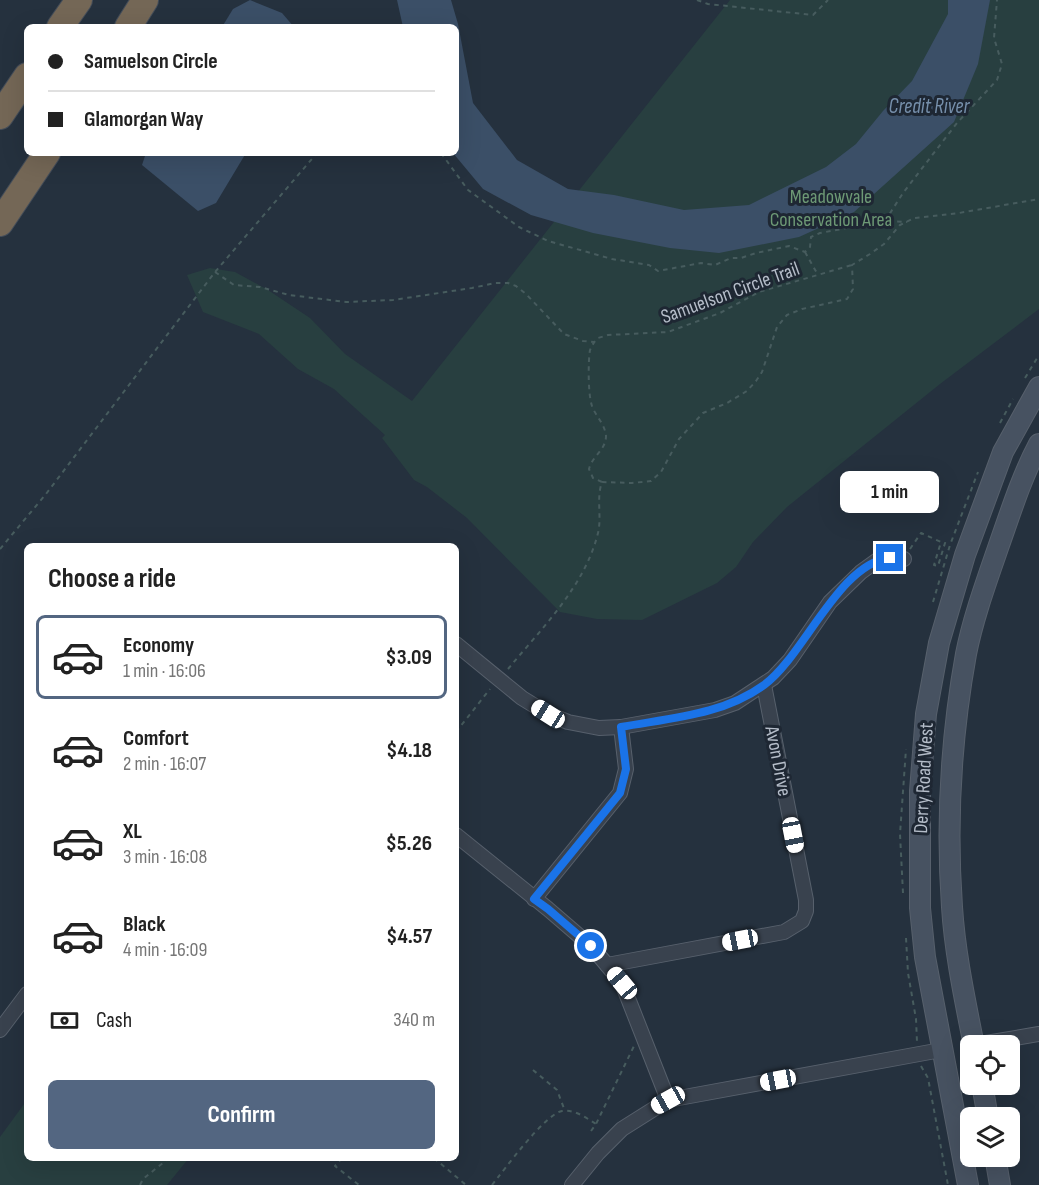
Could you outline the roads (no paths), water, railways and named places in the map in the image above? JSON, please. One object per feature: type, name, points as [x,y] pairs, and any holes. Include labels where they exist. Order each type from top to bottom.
[{"type":"highway","points":[[62,24],[79,0]]},
{"type":"highway","points":[[130,24],[145,0]]},
{"type":"highway","points":[[0,116],[24,80]]},
{"type":"highway","points":[[0,223],[45,156]]},
{"type":"main road","name":"Derry Road West","points":[[968,1185],[925,957],[920,908],[920,791],[927,714],[939,643],[964,555],[1003,452],[1039,387]]},
{"type":"main road","name":"Derry Road West","points":[[972,1035],[959,966],[952,907],[949,795],[956,722],[967,651],[991,570],[1026,468],[1039,444]]},
{"type":"main road","points":[[997,1167],[1000,1185]]},
{"type":"street","points":[[459,646],[522,698],[548,714],[568,722],[599,728],[621,727],[715,710],[735,703],[764,685],[790,660],[830,602],[847,584],[879,559],[904,559]]},
{"type":"street","name":"Avon Drive","points":[[607,965],[784,932],[802,921],[806,910],[806,900],[764,685]]},
{"type":"street","points":[[534,899],[620,793],[626,769],[621,727]]},
{"type":"street","points":[[459,837],[591,946],[622,983],[668,1100]]},
{"type":"street","points":[[0,1030],[24,998]]},
{"type":"street","points":[[1020,1037],[1039,1034]]},
{"type":"street","points":[[572,1185],[598,1153],[622,1129],[668,1100],[941,1050]]},
{"type":"water","points":[[250,0],[282,13],[291,24],[224,24],[233,9]]},
{"type":"water","name":"Credit River","points":[[397,0],[451,0],[458,24],[402,24]]},
{"type":"water","name":"Credit River","points":[[948,0],[990,0],[978,64],[954,122],[854,212],[799,237],[719,253],[670,248],[593,233],[531,215],[483,189],[456,156],[459,156],[459,29],[473,103],[517,160],[568,189],[614,195],[684,210],[749,205],[826,167],[856,144],[912,81],[948,14]]},
{"type":"water","points":[[145,156],[244,156],[216,203],[198,211],[142,165]]},
{"type":"park label","name":"Meadowvale Conservation Area","points":[[831,208]]}]
